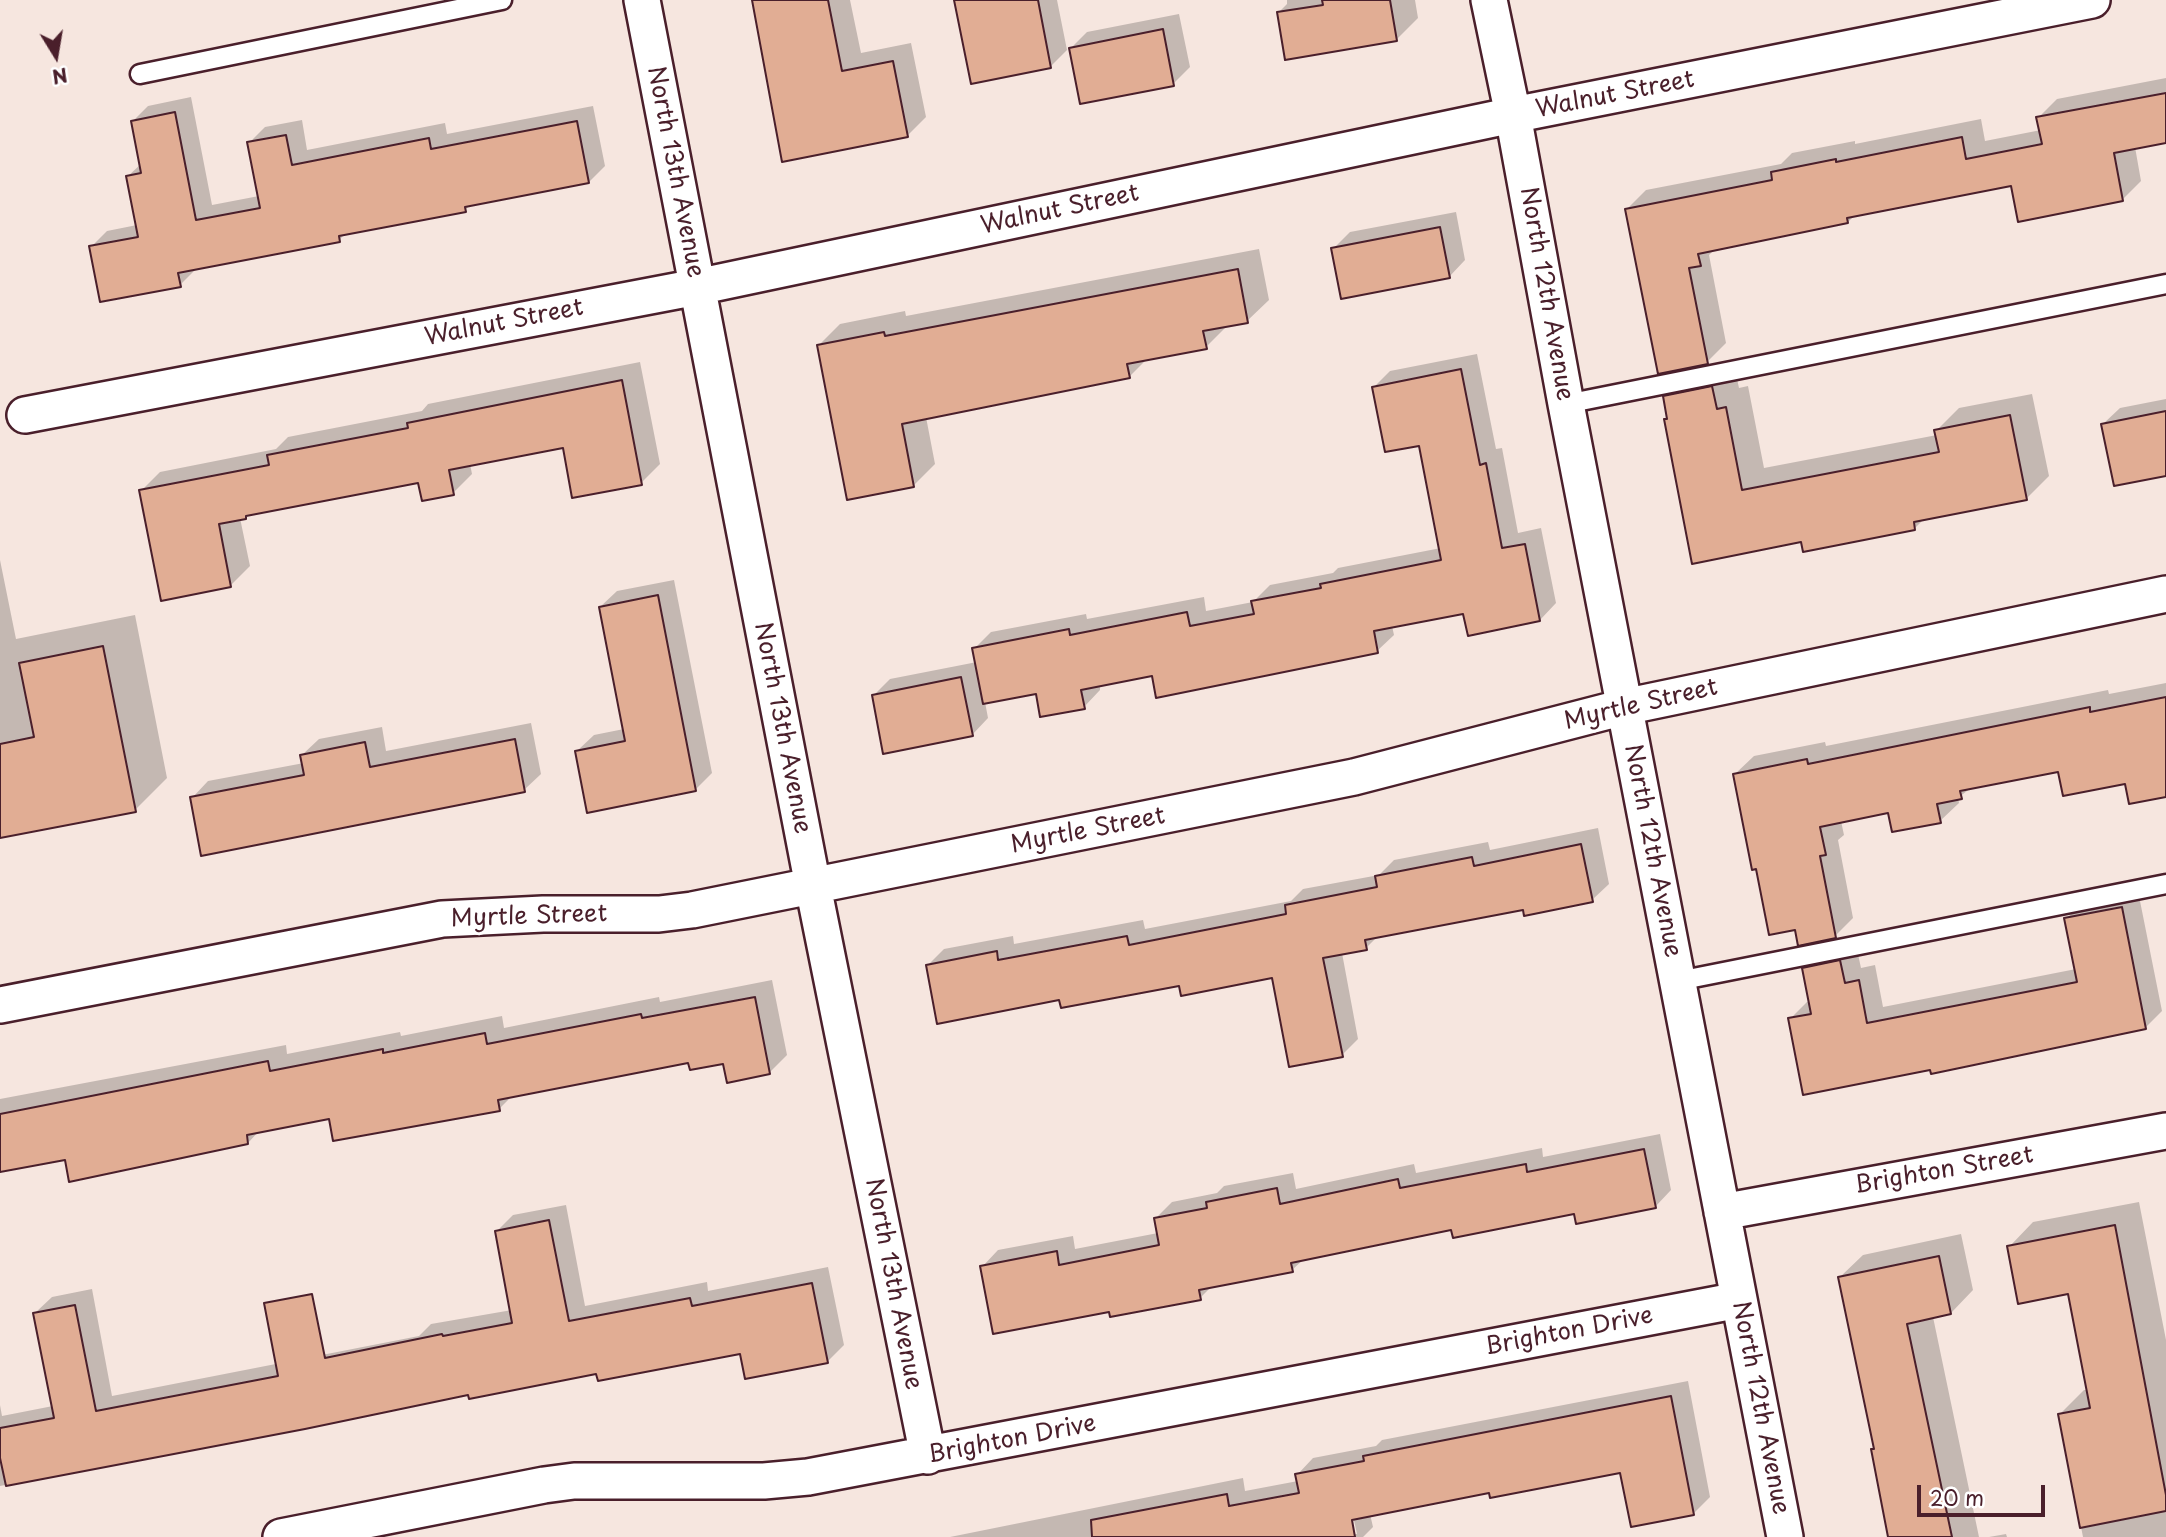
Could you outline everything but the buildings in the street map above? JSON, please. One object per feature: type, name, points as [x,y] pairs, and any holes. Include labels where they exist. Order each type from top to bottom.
[{"type":"street","name":"North 13th Avenue","points":[[642,0],[813,886],[928,1456]]},
{"type":"street","name":"North 12th Avenue","points":[[1489,0],[1786,1537]]},
{"type":"street","name":"Walnut Street","points":[[26,415],[697,286],[1513,115],[2092,0]]},
{"type":"street","name":"Myrtle Street","points":[[0,1005],[442,919],[542,914],[659,914],[692,910],[1354,777],[1624,707],[2166,594]]},
{"type":"street","name":"Brighton Street","points":[[1722,1212],[2166,1131]]},
{"type":"street","name":"Brighton Drive","points":[[281,1537],[429,1523],[544,1485],[574,1481],[764,1481],[808,1477],[1739,1300]]},
{"type":"lane","points":[[140,74],[502,0]]},
{"type":"lane","points":[[1566,404],[2166,284]]},
{"type":"lane","points":[[1678,981],[2166,884]]}]
